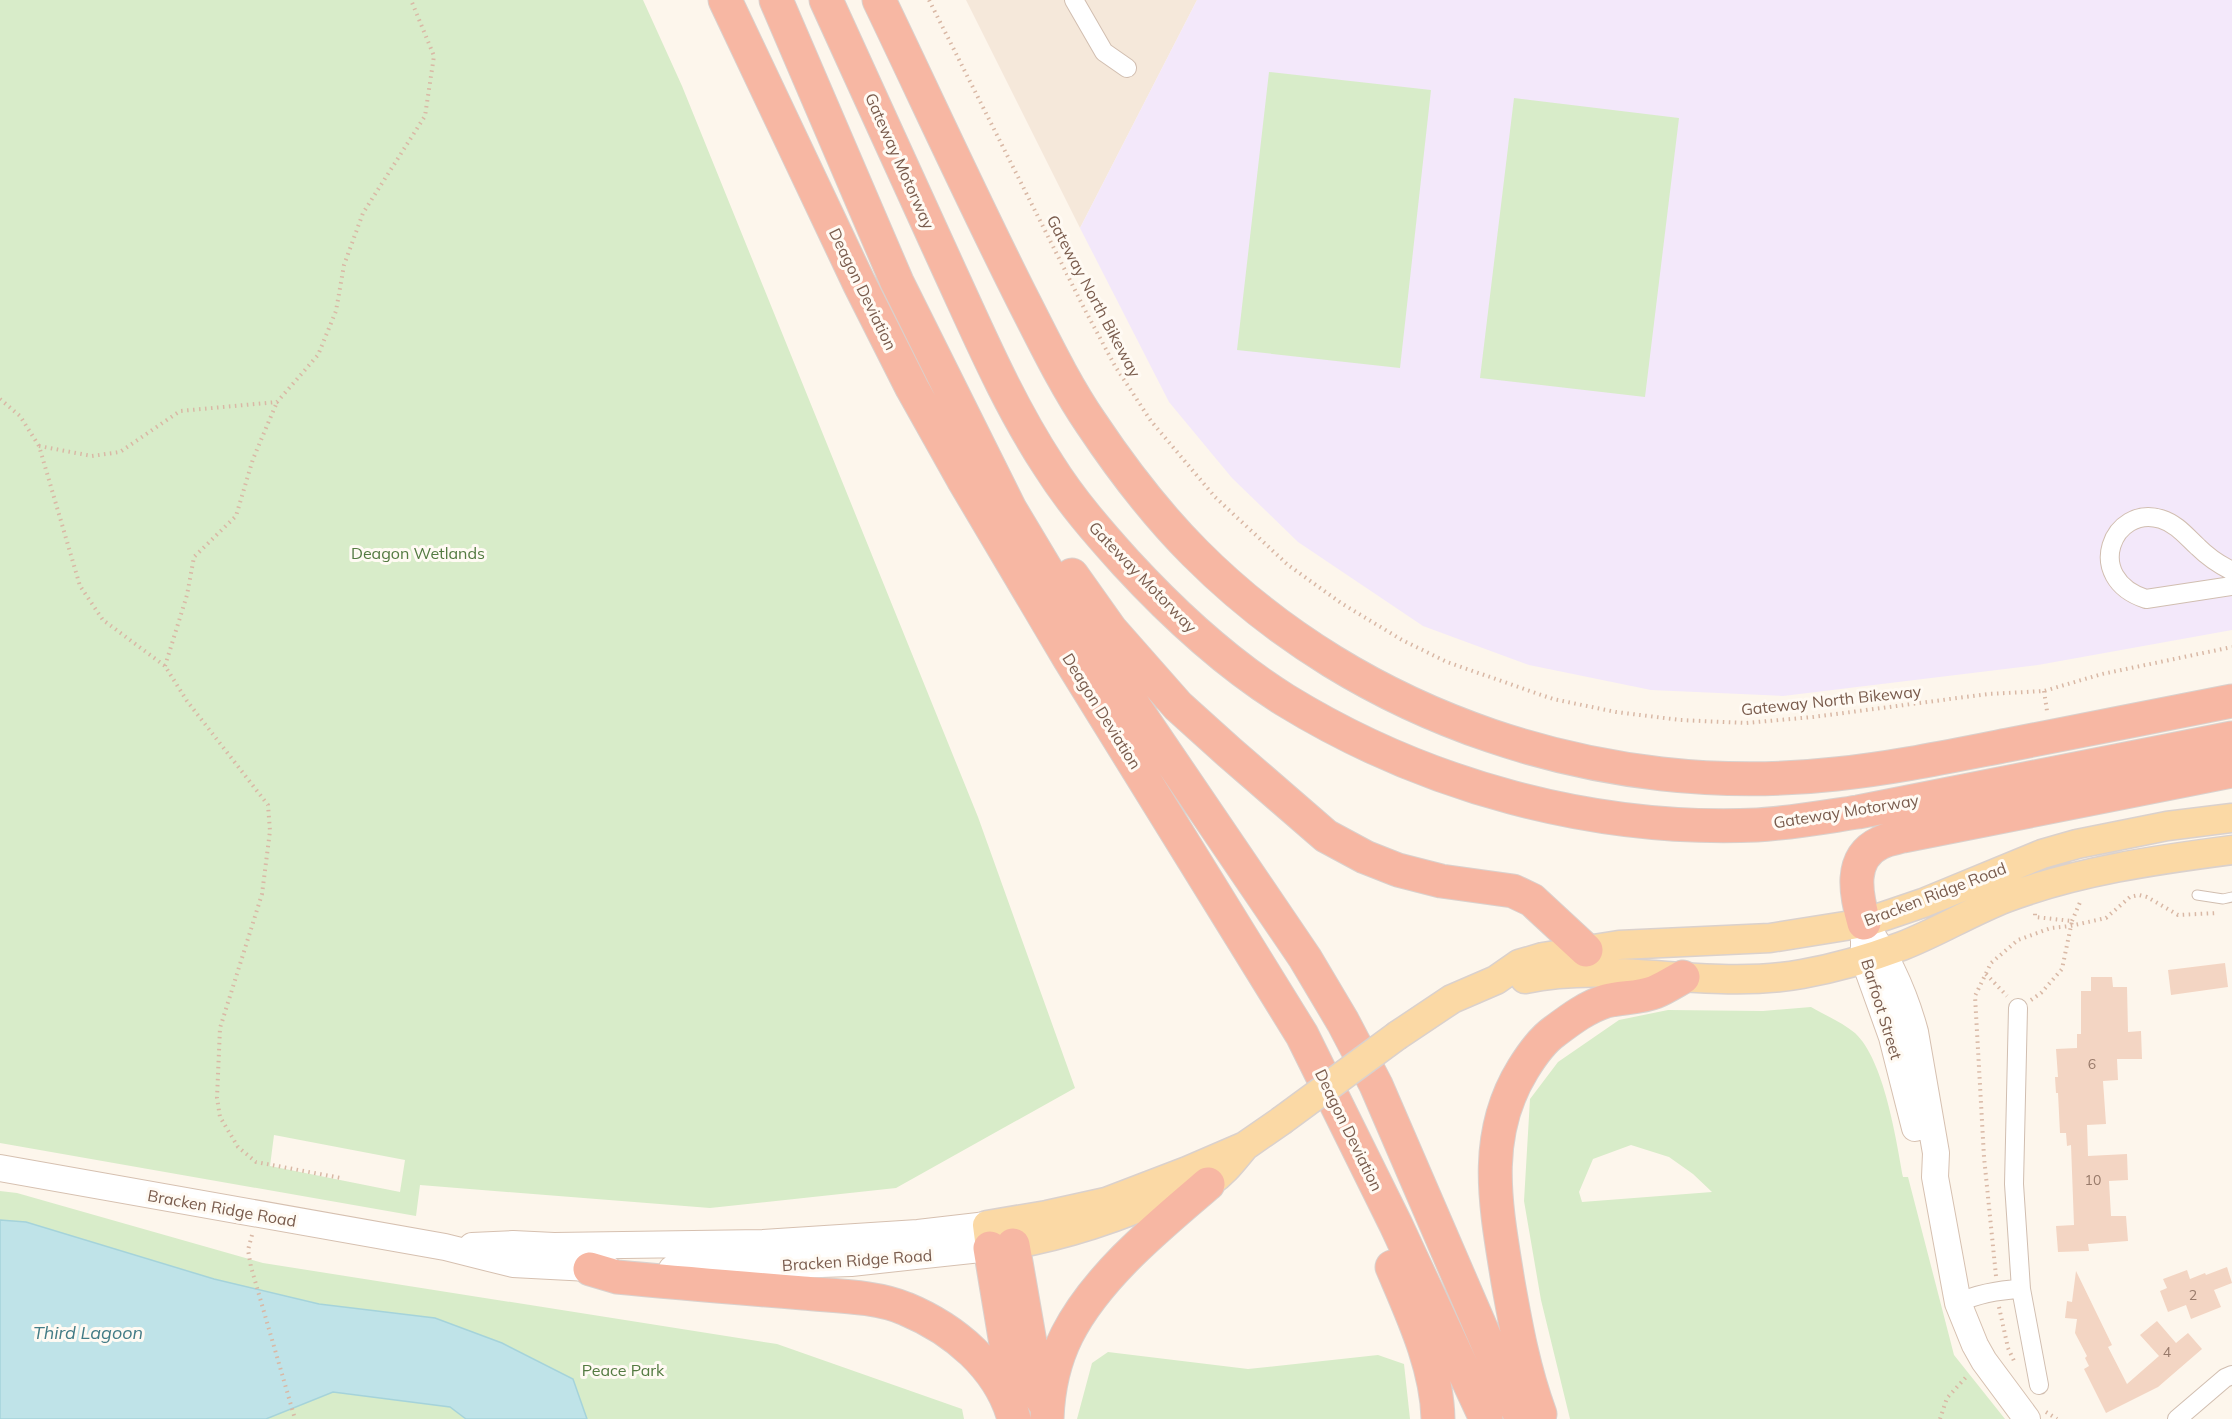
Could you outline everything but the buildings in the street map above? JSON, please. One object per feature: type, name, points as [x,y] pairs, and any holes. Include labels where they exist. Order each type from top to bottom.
[{"type":"highway","name":"Deagon Deviation","points":[[725,0],[859,284],[963,479],[1069,658],[1302,1035],[1401,1236],[1485,1419]]},
{"type":"highway","name":"Deagon Deviation","points":[[776,0],[897,282],[1010,509],[1083,631],[1206,815],[1286,929],[1343,1022],[1376,1085],[1522,1419]]},
{"type":"highway","name":"Gateway Motorway","points":[[826,0],[977,331],[1022,421],[1048,466],[1083,514],[1146,585],[1210,643],[1284,699],[1350,737],[1429,771],[1522,801],[1599,816],[1679,824],[1759,825],[1858,812],[2232,738]]},
{"type":"highway","points":[[879,0],[1005,265],[1049,350],[1089,420],[1138,487],[1195,552],[1253,604],[1302,641],[1365,681],[1425,711],[1503,741],[1566,758],[1651,774],[1746,779],[1834,775],[1915,763],[2232,701]]},
{"type":"highway","points":[[1010,509],[1042,530],[1111,630],[1178,706],[1326,836],[1365,857],[1398,870],[1441,881],[1513,891],[1532,900],[1586,950]]},
{"type":"highway","points":[[1864,923],[1857,897],[1859,864],[1866,852],[1880,842],[2232,771]]},
{"type":"highway","points":[[1542,1419],[1520,1350],[1498,1220],[1494,1181],[1496,1145],[1502,1116],[1518,1077],[1552,1033],[1584,1010],[1620,998],[1653,993],[1683,977]]},
{"type":"highway","points":[[1353,1138],[1352,1173],[1424,1347],[1433,1379],[1438,1419]]},
{"type":"highway","points":[[1047,1413],[1057,1358],[1067,1334],[1085,1305],[1122,1263],[1208,1184]]},
{"type":"highway","points":[[1000,1235],[1039,1394],[1047,1413]]},
{"type":"highway","points":[[1000,1235],[1013,1386],[1011,1411]]},
{"type":"highway","points":[[590,1269],[617,1277],[819,1294],[887,1303],[905,1308],[963,1342],[990,1373],[1011,1411]]},
{"type":"main road","name":"Bracken Ridge Road","points":[[1496,980],[1523,980],[1561,973],[1589,972],[1766,979],[1800,974],[1874,956],[1904,945],[1970,913],[2034,888],[2103,870],[2194,839],[2232,818]]},
{"type":"main road","name":"Bracken Ridge Road","points":[[0,1168],[445,1247],[513,1264],[654,1270],[840,1263],[1000,1235],[1106,1202],[1245,1146],[1398,1035],[1452,999],[1496,980],[1519,964],[1562,953],[1586,950],[1670,942],[1770,938],[1864,923],[1922,903],[2042,854],[2113,835],[2194,839],[2232,850]]},
{"type":"main road","name":"Barfoot Street","points":[[1864,923],[1922,1157],[1935,1177],[1959,1303],[1975,1345],[2027,1419]]},
{"type":"main road","name":"Bracken Ridge Road","points":[[445,1247],[513,1244],[763,1244],[896,1235],[1000,1235],[1044,1239],[1102,1222],[1192,1185],[1208,1184],[1229,1166],[1245,1146]]},
{"type":"street","points":[[1074,0],[1104,52],[1127,68]]},
{"type":"street","points":[[2232,571],[2213,560],[2172,523],[2159,518],[2144,517],[2129,522],[2117,534],[2109,560],[2112,574],[2121,586],[2146,599],[2232,586]]},
{"type":"street","points":[[2018,1008],[2014,1184],[2021,1289],[2039,1385]]},
{"type":"street","points":[[1959,1303],[1997,1290],[2021,1289]]},
{"type":"street","points":[[2177,1419],[2225,1378],[2232,1375]]},
{"type":"lane","points":[[2197,895],[2223,899],[2232,897]]},
{"type":"path","points":[[165,666],[187,595],[194,557],[236,516],[254,459],[277,402],[318,355],[336,311],[344,265],[363,213],[425,116],[434,56],[411,0]]},
{"type":"path","name":"Gateway North Bikeway","points":[[929,0],[1085,310],[1115,366],[1151,421],[1215,497],[1288,565],[1341,603],[1402,640],[1447,662],[1552,699],[1616,712],[1680,720],[1746,723],[1813,717],[1988,694],[2044,691],[2102,674],[2232,647]]},
{"type":"path","points":[[0,399],[20,416],[39,446],[80,586],[103,620],[165,666],[187,701],[268,805],[270,831],[262,894],[220,1028],[217,1098],[220,1117],[238,1147],[256,1162],[341,1178]]},
{"type":"path","points":[[39,446],[92,456],[120,452],[180,411],[277,402]]},
{"type":"path","points":[[2044,691],[2048,714]]},
{"type":"path","points":[[1995,1272],[1984,1157],[1975,996],[1990,963],[2018,940],[2051,928],[2106,918],[2130,897],[2139,895],[2159,902],[2178,915],[2208,915],[2227,910]]},
{"type":"path","points":[[1986,974],[2018,1008],[2041,993],[2062,969],[2070,926],[2080,898],[2071,902]]},
{"type":"path","points":[[2043,910],[2034,912],[2035,917],[2072,921]]},
{"type":"path","points":[[260,1236],[252,1235],[248,1250],[251,1267],[295,1419]]},
{"type":"path","points":[[1999,1304],[2008,1348]]},
{"type":"path","points":[[1940,1419],[1947,1398],[1972,1371]]},
{"type":"shaded area","points":[[966,0],[1197,0],[1080,228]]},
{"type":"shaded area","points":[[1197,0],[2232,0],[2232,630],[2038,665],[1783,696],[1651,690],[1529,665],[1423,626],[1298,542],[1232,478],[1169,402],[1080,228]]},
{"type":"green space","name":"Deagon Wetlands","points":[[0,0],[643,0],[682,86],[978,817],[1075,1088],[896,1188],[710,1208],[420,1185],[416,1216],[0,1143]],"holes":[[[274,1135],[405,1160],[400,1192],[270,1166]]]},
{"type":"green space","points":[[1269,72],[1431,90],[1400,368],[1237,350]]},
{"type":"green space","points":[[1514,98],[1679,118],[1645,397],[1480,378]]},
{"type":"green space","points":[[1811,1007],[1850,1029],[1865,1045],[1874,1061],[1887,1100],[1903,1177],[1908,1177],[1954,1355],[2005,1419],[1570,1419],[1541,1300],[1524,1201],[1530,1099],[1558,1062],[1619,1020],[1668,1010],[1763,1011]],"holes":[[[1631,1145],[1669,1157],[1693,1174],[1712,1192],[1582,1202],[1579,1192],[1593,1159]]]},
{"type":"green space","name":"Peace Park","points":[[0,1191],[17,1193],[263,1263],[777,1344],[962,1409],[964,1419],[587,1419],[573,1379],[502,1343],[435,1318],[319,1304],[214,1279],[26,1222],[0,1220]]},
{"type":"green space","points":[[1108,1352],[1248,1369],[1378,1355],[1404,1364],[1410,1419],[1077,1419],[1092,1363]]},
{"type":"green space","points":[[333,1392],[450,1407],[466,1419],[266,1419]]},
{"type":"water","name":"Third Lagoon","points":[[0,1220],[26,1222],[214,1279],[319,1304],[435,1318],[502,1343],[573,1379],[587,1419],[466,1419],[450,1407],[333,1392],[266,1419],[0,1419]]}]
